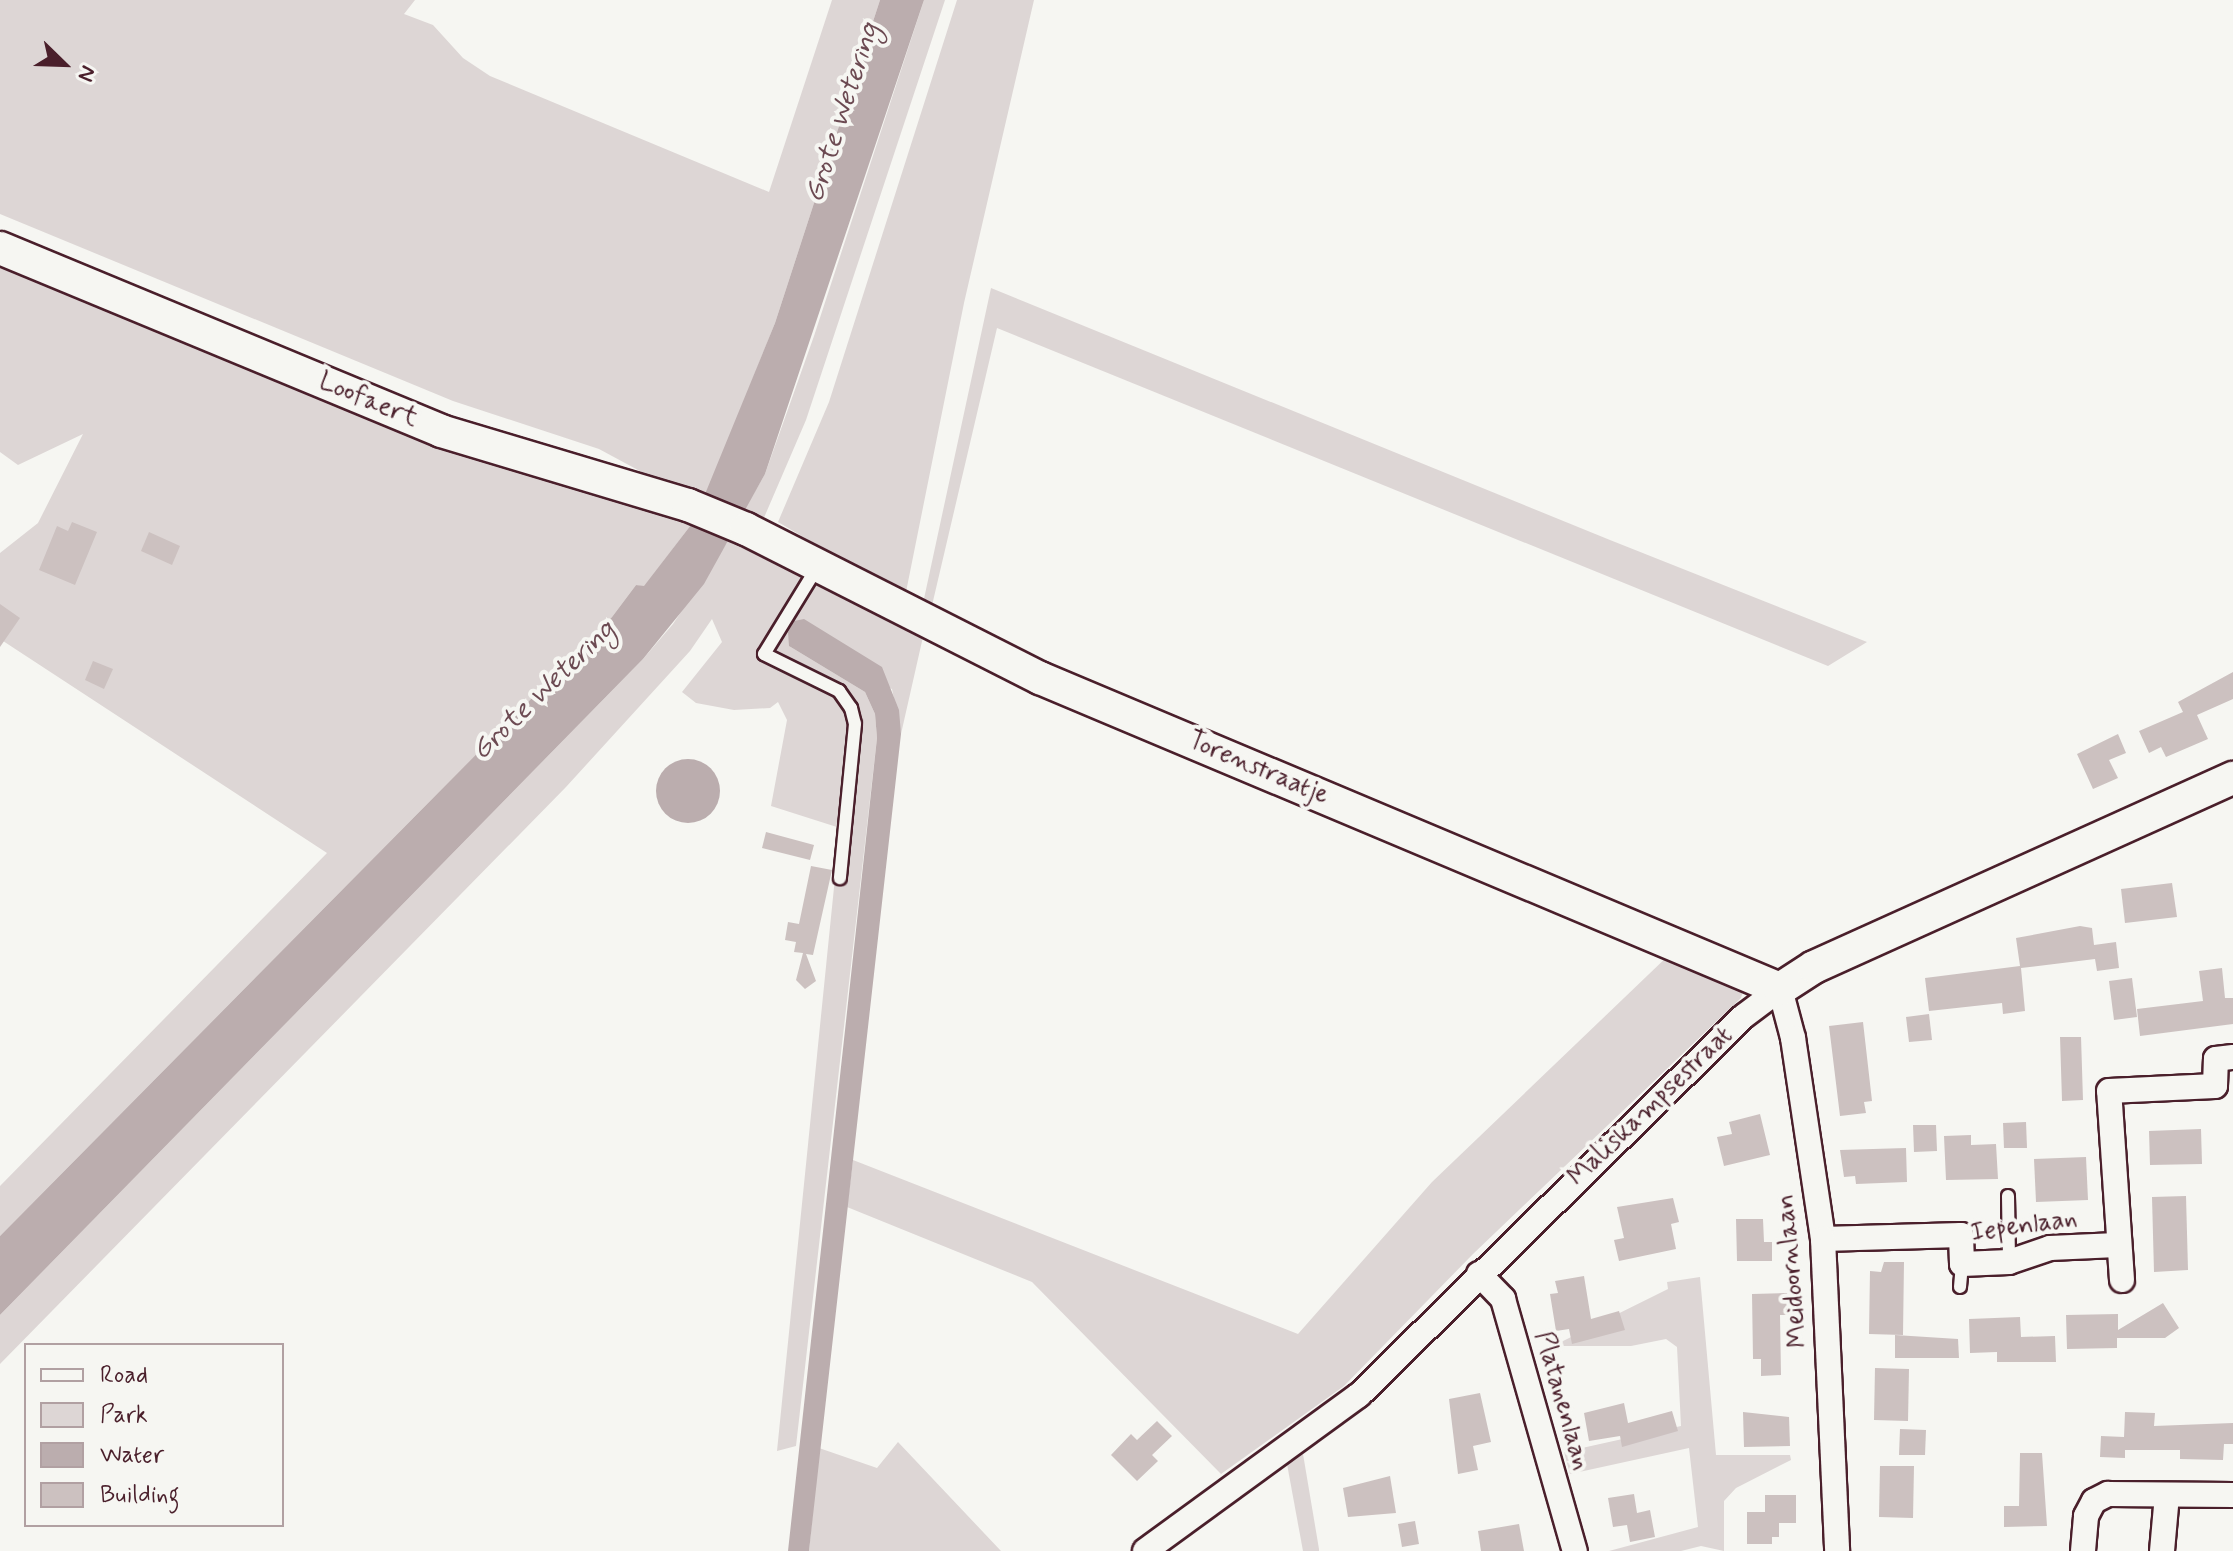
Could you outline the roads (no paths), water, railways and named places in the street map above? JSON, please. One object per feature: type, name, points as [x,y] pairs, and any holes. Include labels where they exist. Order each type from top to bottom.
[{"type":"street","name":"Loofaert","points":[[0,248],[441,431],[688,505],[746,529]]},
{"type":"street","name":"Torenstraatje","points":[[746,529],[1040,678],[1780,989]]},
{"type":"street","name":"Maliskampsestraat","points":[[1145,1551],[1348,1404],[1744,1016],[1780,989],[1814,967],[2233,778]]},
{"type":"street","name":"Meidoornlaan","points":[[1780,989],[1793,1038],[1823,1239],[1837,1551]]},
{"type":"street","name":"Iepenlaan","points":[[2122,1280],[2117,1245],[2109,1091],[2215,1086],[2216,1059],[2233,1057]]},
{"type":"street","name":"Iepenlaan","points":[[1823,1239],[1961,1235],[1961,1275],[2050,1248],[2117,1245]]},
{"type":"street","name":"Platanenlaan","points":[[1479,1274],[1503,1299],[1575,1551]]},
{"type":"street","points":[[2083,1551],[2086,1516],[2094,1501],[2108,1494],[2233,1495]]},
{"type":"street","points":[[2162,1551],[2167,1495]]},
{"type":"lane","points":[[820,564],[764,654],[839,691],[851,708],[855,724],[840,878]]},
{"type":"lane","points":[[2008,1196],[2009,1262]]},
{"type":"water","name":"Grote Wetering","points":[[880,0],[924,0],[765,474],[704,584],[643,659],[0,1315],[0,1236],[612,617],[636,585],[644,586],[694,521],[775,323]]},
{"type":"water","points":[[804,619],[882,667],[899,710],[901,734],[809,1551],[788,1551],[877,738],[875,714],[865,692],[789,646],[788,632],[794,621]]},
{"type":"water","points":[[682,759],[694,759],[711,768],[718,779],[718,803],[711,814],[694,823],[682,823],[670,818],[661,809],[656,797],[656,785],[661,773],[670,764]]}]
